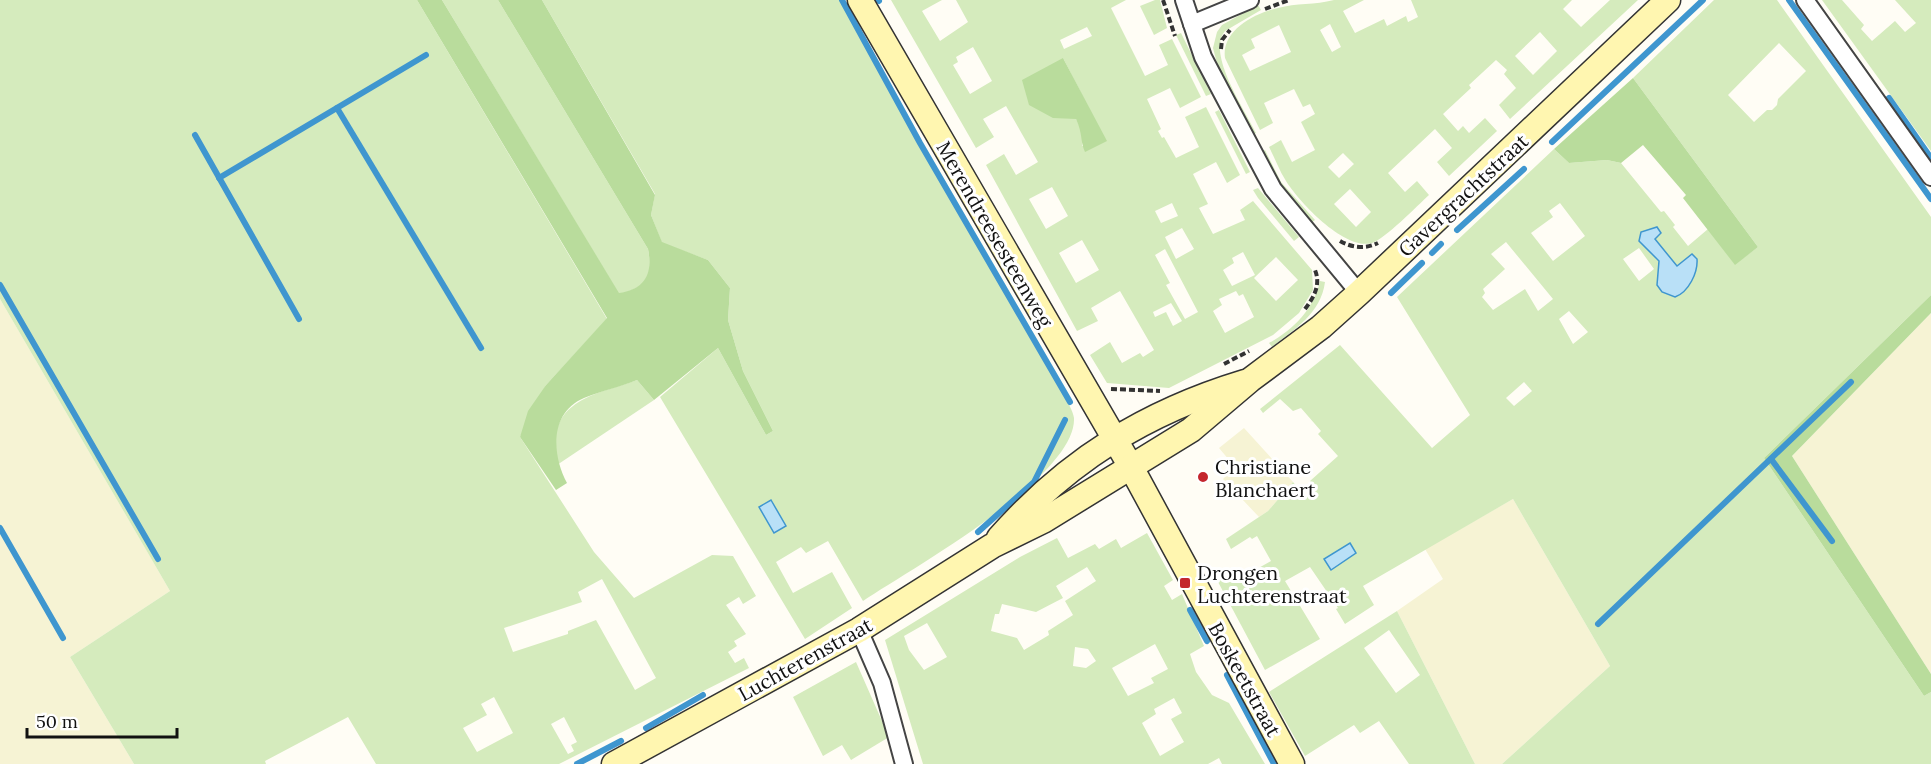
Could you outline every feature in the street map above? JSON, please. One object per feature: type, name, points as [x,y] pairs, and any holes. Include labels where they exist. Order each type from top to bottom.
[{"type":"street","name":"Merendreesesteenweg","points":[[860,0],[1131,467]]},
{"type":"street","points":[[1184,0],[1203,57],[1273,189],[1359,293]]},
{"type":"street","name":"Gavergrachtstraat","points":[[1131,467],[1191,430],[1250,380],[1321,327],[1668,0]]},
{"type":"street","points":[[1805,0],[1931,177]]},
{"type":"street","points":[[1192,24],[1254,6]]},
{"type":"street","name":"Gavergrachtstraat","points":[[1115,440],[1155,415],[1202,395],[1250,380]]},
{"type":"street","name":"Luchterenstraat","points":[[992,546],[1025,509],[1059,477],[1115,440]]},
{"type":"street","name":"Luchterenstraat","points":[[614,764],[859,630],[992,546],[1043,521],[1131,467]]},
{"type":"street","name":"Boskeetstraat","points":[[1131,467],[1292,764]]},
{"type":"street","points":[[859,630],[882,683],[904,764]]},
{"type":"path","points":[[1162,0],[1177,39]]},
{"type":"path","points":[[1254,6],[1289,0]]},
{"type":"path","points":[[1222,58],[1222,40],[1234,27]]},
{"type":"path","points":[[1334,236],[1357,247],[1370,247],[1380,242]]},
{"type":"path","points":[[1302,313],[1316,293],[1318,282],[1313,267]]},
{"type":"path","points":[[1220,366],[1259,346]]},
{"type":"path","points":[[1103,385],[1110,389],[1162,391]]},
{"type":"shaded area","points":[[0,299],[170,591],[70,657],[134,764],[0,764]]},
{"type":"shaded area","points":[[1931,313],[1931,674],[1792,456]]},
{"type":"shaded area","points":[[1244,428],[1293,482],[1268,511],[1259,517],[1223,479],[1235,467],[1219,448]]},
{"type":"shaded area","points":[[1513,499],[1610,666],[1502,764],[1475,764],[1397,611],[1443,579],[1425,549]]},
{"type":"green space","points":[[0,0],[417,0],[607,319],[546,385],[520,437],[594,552],[634,598],[712,555],[733,556],[756,596],[743,604],[739,597],[726,605],[746,634],[734,641],[737,646],[728,652],[735,663],[744,658],[749,668],[559,764],[376,764],[348,717],[265,761],[266,764],[134,764],[70,657],[170,591],[0,299]],"holes":[[[602,579],[656,678],[635,690],[596,620],[568,631],[568,634],[513,652],[504,628],[582,602],[578,592]],[[494,697],[513,733],[477,752],[463,728],[487,715],[481,704]],[[564,717],[577,742],[571,745],[574,751],[568,754],[551,724]]]},
{"type":"green space","points":[[417,0],[442,0],[619,293],[628,291],[641,284],[648,273],[648,249],[498,0],[542,0],[655,195],[651,215],[662,242],[708,260],[730,288],[728,320],[743,371],[773,431],[766,435],[718,348],[654,400],[637,380],[584,398],[573,405],[564,414],[559,424],[558,460],[567,483],[556,490],[520,437],[528,411],[546,385],[607,318]]},
{"type":"green space","points":[[442,0],[498,0],[648,249],[650,267],[642,284],[619,294]]},
{"type":"green space","points":[[542,0],[841,0],[1072,412],[1074,418],[1068,442],[1049,467],[1021,494],[951,545],[863,601],[828,541],[806,553],[801,547],[776,562],[793,593],[832,572],[852,608],[805,639],[660,397],[718,348],[766,435],[773,431],[743,371],[728,320],[730,288],[708,260],[662,243],[651,215],[655,194]]},
{"type":"green space","points":[[891,0],[942,0],[922,11],[940,41],[968,22],[956,0],[1126,0],[1111,8],[1145,76],[1168,65],[1159,45],[1172,39],[1201,97],[1180,108],[1170,88],[1147,99],[1161,129],[1158,131],[1162,138],[1164,137],[1176,158],[1199,147],[1185,117],[1206,107],[1240,175],[1227,183],[1216,162],[1193,174],[1208,204],[1199,208],[1213,234],[1245,220],[1240,210],[1253,201],[1312,270],[1313,290],[1299,313],[1273,335],[1169,388],[1107,383],[1090,355],[1110,342],[1122,363],[1140,353],[1143,357],[1154,350],[1120,291],[1091,308],[1098,321],[1077,331],[986,165],[1004,154],[1016,175],[1038,162],[1006,106],[983,119],[994,137],[976,148]],"holes":[[[1087,27],[1092,36],[1064,49],[1060,40]],[[973,47],[992,81],[970,94],[953,65],[958,62],[956,57]],[[1063,58],[1106,141],[1082,146],[1083,132],[1076,119]],[[1052,187],[1068,216],[1046,229],[1029,199]],[[1172,203],[1178,216],[1161,223],[1155,211]],[[1182,228],[1194,249],[1176,259],[1165,237]],[[1082,240],[1099,270],[1076,283],[1059,253]],[[1165,249],[1198,312],[1185,319],[1166,285],[1170,283],[1155,255]],[[1243,252],[1255,275],[1232,286],[1223,270],[1234,263],[1232,258]],[[1276,257],[1298,280],[1276,301],[1254,278]],[[1236,291],[1239,296],[1243,294],[1254,317],[1225,333],[1213,311],[1222,305],[1219,299]],[[1171,303],[1182,321],[1173,326],[1166,312],[1155,317],[1153,312]]]},
{"type":"green space","points":[[1160,0],[1167,28],[1154,35],[1140,6]]},
{"type":"green space","points":[[1364,0],[1343,11],[1355,33],[1384,19],[1387,26],[1406,16],[1408,22],[1418,17],[1411,0],[1572,0],[1563,9],[1581,27],[1610,0],[1638,0],[1510,119],[1499,105],[1516,88],[1504,74],[1507,70],[1496,60],[1443,114],[1458,131],[1463,126],[1469,133],[1485,118],[1497,131],[1449,176],[1437,162],[1452,148],[1435,129],[1388,173],[1405,192],[1417,181],[1429,195],[1401,222],[1372,243],[1349,240],[1312,212],[1286,181],[1269,147],[1281,140],[1292,162],[1315,150],[1301,122],[1315,114],[1310,104],[1303,107],[1294,89],[1264,103],[1273,123],[1260,130],[1225,58],[1225,48],[1234,32],[1259,14],[1285,6]],"holes":[[[1330,24],[1341,47],[1332,52],[1320,30]],[[1279,25],[1291,52],[1250,71],[1242,55],[1255,48],[1251,39]],[[1540,32],[1557,51],[1533,75],[1515,56]],[[1343,153],[1354,164],[1339,178],[1328,167]],[[1350,189],[1371,212],[1356,227],[1334,204]]]},
{"type":"green space","points":[[1714,0],[1777,0],[1931,217],[1931,295],[1764,458],[1924,696],[1931,692],[1931,764],[1502,764],[1610,666],[1513,499],[1363,586],[1374,605],[1345,624],[1336,609],[1338,608],[1310,567],[1285,581],[1320,639],[1265,670],[1217,580],[1234,571],[1239,579],[1271,561],[1257,536],[1252,539],[1250,537],[1231,549],[1226,539],[1268,511],[1293,482],[1306,498],[1317,490],[1310,481],[1338,456],[1318,434],[1321,431],[1301,408],[1293,411],[1280,399],[1263,413],[1260,409],[1340,345],[1432,448],[1470,415],[1397,297],[1554,149],[1569,163],[1607,160],[1621,163],[1661,212],[1664,211],[1688,246],[1708,229],[1735,264],[1758,247],[1633,78]],"holes":[[[1779,43],[1806,71],[1778,99],[1777,105],[1772,110],[1767,110],[1754,122],[1728,95]],[[1560,203],[1585,236],[1553,261],[1531,233],[1553,217],[1549,211]],[[1506,242],[1553,299],[1538,311],[1525,289],[1493,310],[1482,297],[1485,293],[1483,289],[1505,269],[1491,254]],[[1639,248],[1654,269],[1639,281],[1623,259]],[[1569,311],[1588,332],[1573,344],[1559,319]],[[1524,382],[1532,391],[1514,406],[1506,398]]]},
{"type":"green space","points":[[1822,0],[1842,0],[1864,25],[1861,29],[1872,41],[1895,21],[1905,32],[1916,23],[1895,0],[1931,0],[1931,151]]},
{"type":"green space","points":[[1258,5],[1261,10],[1225,31],[1220,41],[1220,53],[1229,82],[1256,133],[1252,135],[1218,67],[1213,48],[1217,32],[1222,25]]},
{"type":"green space","points":[[1181,33],[1211,94],[1206,96],[1176,35]]},
{"type":"green space","points":[[1063,58],[1107,141],[1085,152],[1076,119],[1053,118],[1029,105],[1022,80]]},
{"type":"green space","points":[[1633,78],[1758,247],[1735,265],[1683,198],[1686,195],[1643,145],[1621,163],[1607,160],[1569,163],[1554,149]]},
{"type":"green space","points":[[1219,110],[1250,172],[1246,174],[1215,112]]},
{"type":"green space","points":[[1265,150],[1281,182],[1315,220],[1311,223],[1282,192],[1261,152]]},
{"type":"green space","points":[[1258,188],[1299,237],[1294,241],[1258,198],[1253,190]]},
{"type":"green space","points":[[1320,281],[1325,282],[1323,293],[1313,311],[1298,327],[1272,347],[1269,343],[1286,332],[1308,309]]},
{"type":"green space","points":[[1931,295],[1931,313],[1792,456],[1931,674],[1931,692],[1924,696],[1764,458]]},
{"type":"green space","points":[[637,380],[654,400],[557,465],[556,436],[559,423],[566,412],[576,404],[600,392]]},
{"type":"green space","points":[[1147,533],[1173,580],[1164,586],[1172,600],[1182,594],[1204,646],[1190,654],[1196,672],[1212,695],[1229,703],[1265,764],[1222,764],[1219,758],[1208,764],[923,764],[885,640],[1020,557],[1057,538],[1068,558],[1095,544],[1099,549],[1116,539],[1121,548]],"holes":[[[1087,567],[1096,581],[1065,601],[1073,615],[1048,631],[1049,635],[1024,650],[1017,638],[991,631],[995,614],[999,614],[1002,604],[1036,612],[1063,598],[1056,586]],[[927,623],[947,657],[924,670],[909,650],[904,636]],[[1155,644],[1168,669],[1151,678],[1154,683],[1128,696],[1112,668]],[[1075,647],[1088,649],[1096,661],[1086,668],[1073,666]],[[1174,698],[1182,713],[1171,719],[1184,742],[1160,756],[1142,723],[1156,714],[1154,709]]]},
{"type":"green space","points":[[1397,611],[1475,764],[1409,764],[1379,721],[1360,733],[1354,725],[1305,756],[1269,692]],"holes":[[[1389,630],[1420,675],[1396,693],[1364,648]]]},
{"type":"green space","points":[[856,662],[889,737],[851,760],[842,745],[823,756],[793,697]]},
{"type":"water","points":[[1657,227],[1661,233],[1655,239],[1677,266],[1692,254],[1697,259],[1692,281],[1675,297],[1662,292],[1657,285],[1659,261],[1639,241],[1641,232]]},
{"type":"water","points":[[771,500],[786,526],[774,533],[759,507]]},
{"type":"water","points":[[1350,543],[1356,553],[1331,570],[1324,559]]},
{"type":"waterway","points":[[842,0],[920,143],[1070,402]]},
{"type":"waterway","points":[[1552,142],[1703,0]]},
{"type":"waterway","points":[[1789,0],[1931,199]]},
{"type":"waterway","points":[[219,178],[426,55]]},
{"type":"waterway","points":[[1889,98],[1931,158]]},
{"type":"waterway","points":[[337,108],[481,348]]},
{"type":"waterway","points":[[195,135],[299,319]]},
{"type":"waterway","points":[[1457,230],[1524,169]]},
{"type":"waterway","points":[[1432,253],[1441,244]]},
{"type":"waterway","points":[[1391,293],[1422,263]]},
{"type":"waterway","points":[[0,285],[158,559]]},
{"type":"waterway","points":[[1598,624],[1851,382]]},
{"type":"waterway","points":[[978,532],[1034,482],[1065,420]]},
{"type":"waterway","points":[[1771,459],[1832,541]]},
{"type":"waterway","points":[[0,528],[63,638]]},
{"type":"waterway","points":[[1190,610],[1207,641]]},
{"type":"waterway","points":[[1227,675],[1274,764]]},
{"type":"waterway","points":[[646,728],[703,695]]},
{"type":"waterway","points":[[577,764],[621,741]]},
{"type":"place","name":"Christiane Blanchaert","points":[[1203,477]]},
{"type":"place","name":"Drongen Luchterenstraat","points":[[1185,583]]}]
